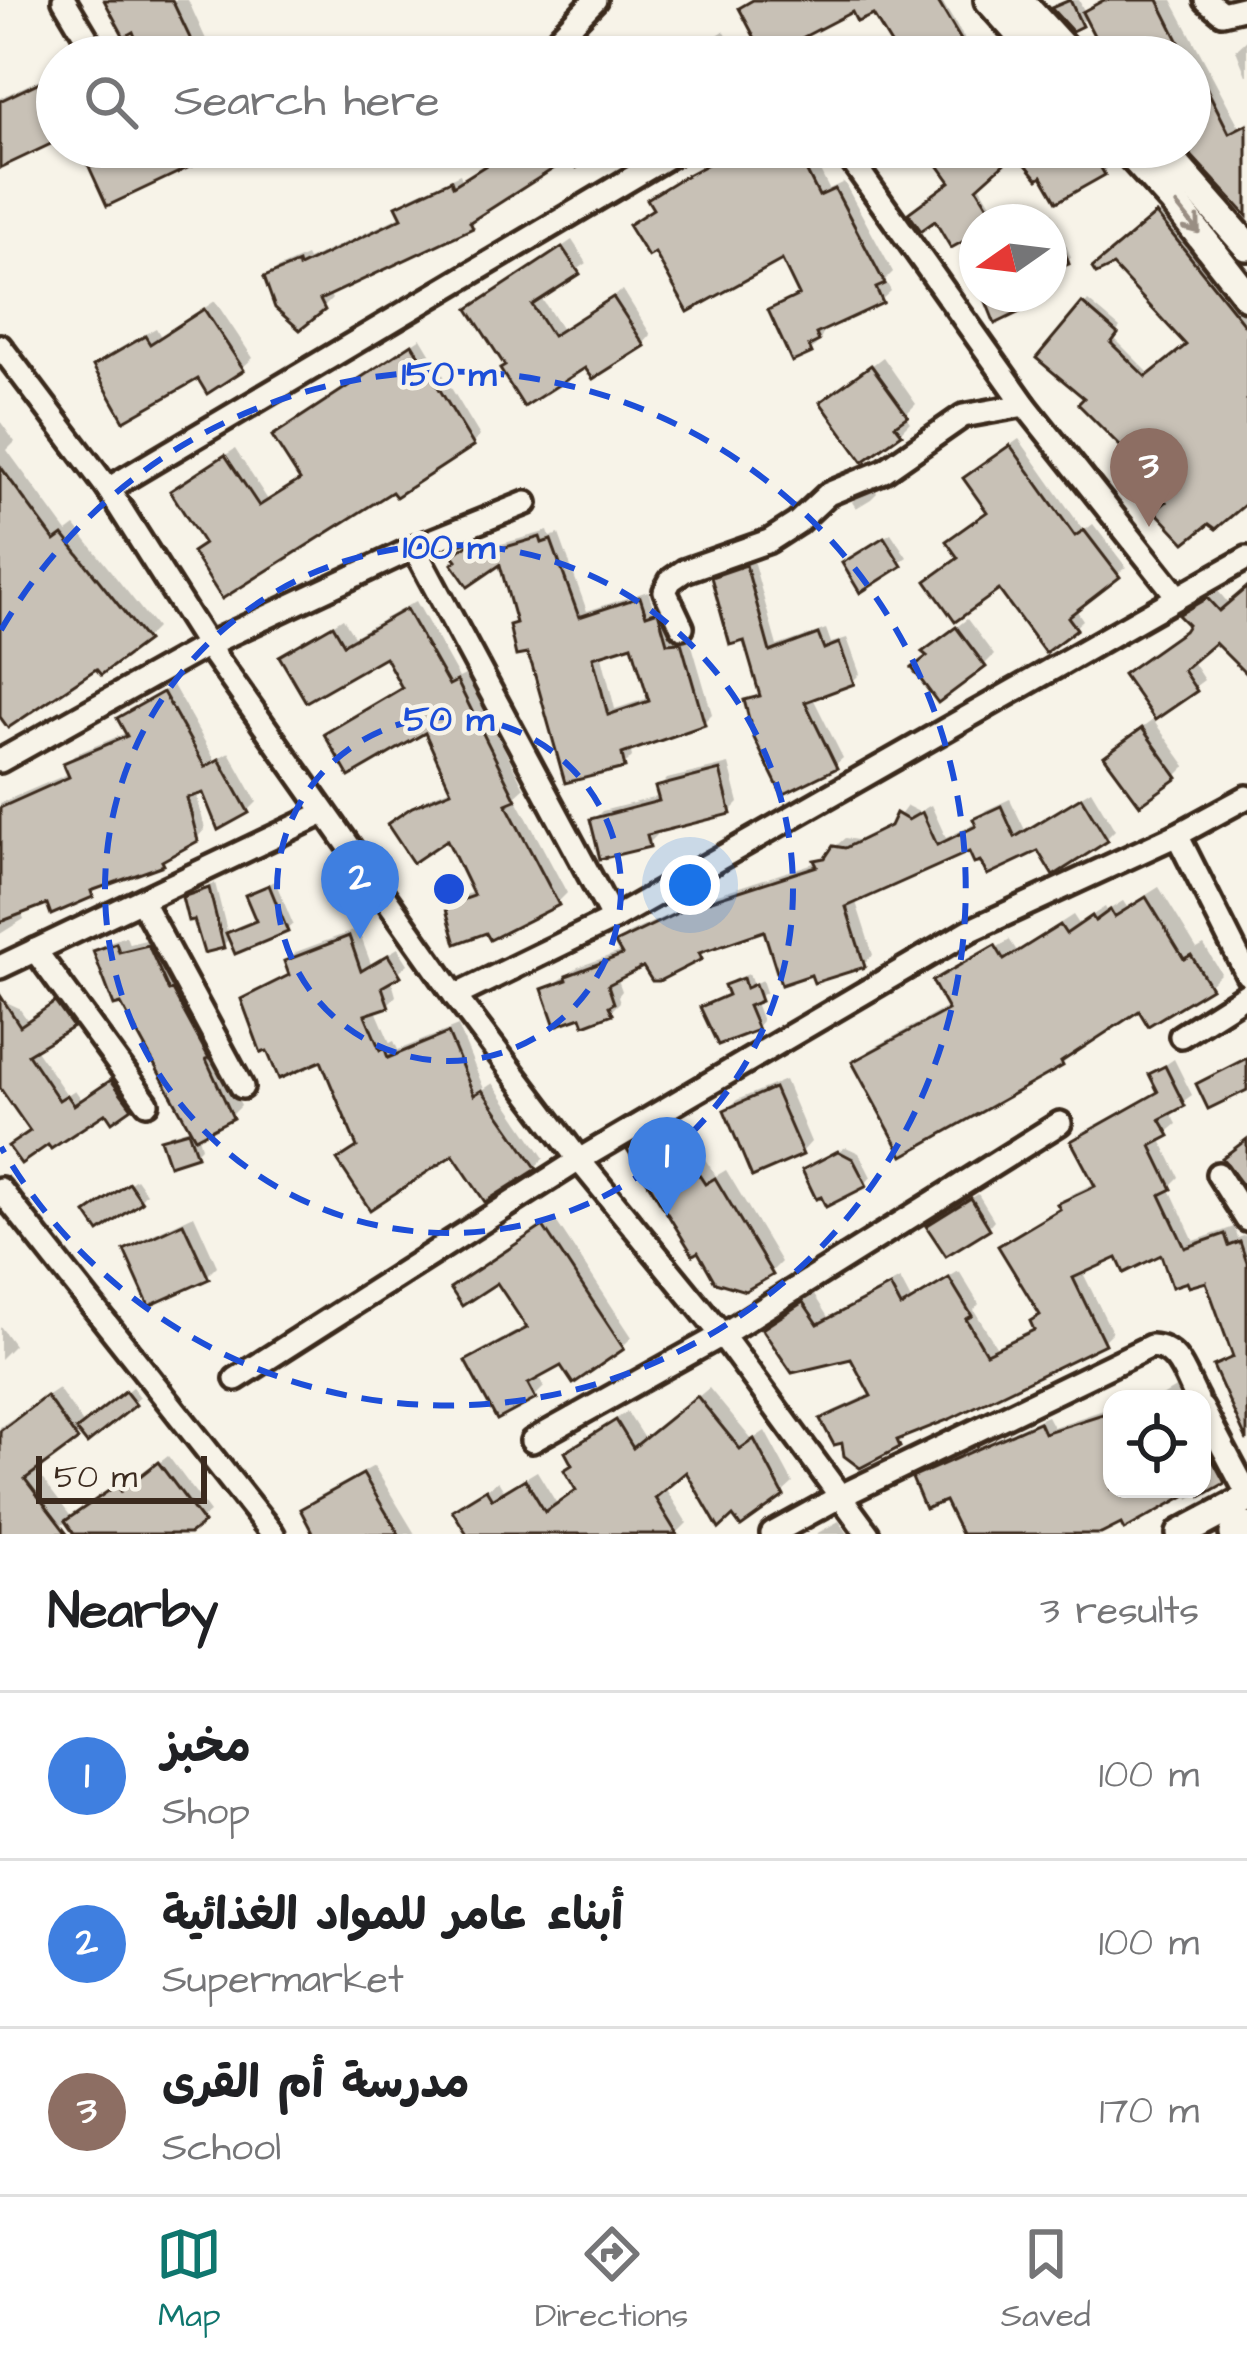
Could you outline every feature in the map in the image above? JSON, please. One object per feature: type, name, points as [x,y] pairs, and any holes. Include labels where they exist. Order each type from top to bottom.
[{"type":"street","points":[[64,0],[85,36]]},
{"type":"street","points":[[560,36],[595,0]]},
{"type":"street","points":[[989,0],[1021,36]]},
{"type":"street","points":[[1018,0],[1051,36]]},
{"type":"street","points":[[1206,0],[1222,13],[1247,7]]},
{"type":"street","points":[[107,489],[649,168]]},
{"type":"street","points":[[857,168],[1024,405],[1177,596]]},
{"type":"street","points":[[1143,168],[1247,296]]},
{"type":"street","points":[[1178,168],[1247,246]]},
{"type":"street","points":[[0,346],[107,489],[208,646],[455,995],[579,1160],[722,1335],[868,1534]]},
{"type":"street","points":[[682,627],[665,591],[670,580],[769,541],[828,494],[884,471],[963,416],[1024,405]]},
{"type":"street","points":[[0,761],[208,646],[413,548],[526,503]]},
{"type":"street","points":[[413,548],[613,919]]},
{"type":"street","points":[[455,995],[613,919],[1247,558]]},
{"type":"street","points":[[236,1379],[579,1160],[969,931],[1177,835],[1247,797]]},
{"type":"street","points":[[0,967],[324,813]]},
{"type":"street","points":[[1177,835],[1247,974]]},
{"type":"street","points":[[142,902],[242,1087]]},
{"type":"street","points":[[35,950],[147,1103]]},
{"type":"street","points":[[1181,1036],[1247,994]]},
{"type":"street","points":[[532,1441],[722,1335],[1060,1123]]},
{"type":"street","points":[[1218,1174],[1247,1220]]},
{"type":"street","points":[[0,1189],[273,1534]]},
{"type":"street","points":[[772,1534],[1151,1346],[1173,1352],[1192,1390]]},
{"type":"street","points":[[1180,1534],[1247,1496],[1211,1426]]},
{"type":"street","points":[[1234,1534],[1247,1527]]},
{"type":"building","points":[[104,0],[172,0],[189,36],[135,36],[133,32],[123,36]]},
{"type":"building","points":[[753,0],[937,0],[958,36],[886,36],[873,15],[857,22],[852,12],[806,36],[754,36],[739,8]]},
{"type":"building","points":[[1070,0],[1082,26],[1072,31],[1051,8]]},
{"type":"building","points":[[1104,0],[1158,0],[1176,36],[1094,36],[1082,12]]},
{"type":"building","points":[[36,84],[36,151],[0,168],[0,101]]},
{"type":"building","points":[[1211,97],[1229,133],[1247,124],[1247,216],[1203,168],[1211,168]]},
{"type":"building","points":[[90,168],[188,168],[107,206]]},
{"type":"building","points":[[482,168],[554,168],[470,222],[473,228],[320,300],[325,310],[300,330],[275,308],[264,277],[298,263],[299,267],[402,218],[396,206],[451,180],[453,186]]},
{"type":"building","points":[[700,168],[805,168],[819,196],[835,189],[885,284],[876,288],[883,303],[816,334],[819,341],[809,346],[812,353],[792,362],[768,310],[799,295],[782,260],[688,312],[655,253],[648,257],[628,225],[653,209],[647,199]]},
{"type":"building","points":[[940,168],[999,168],[977,188],[987,204],[959,204],[959,244],[951,248],[935,221],[921,231],[908,213],[950,182]]},
{"type":"building","points":[[1029,168],[1101,168],[1105,175],[1057,202],[1042,176],[1038,179]]},
{"type":"building","points":[[1156,214],[1247,328],[1247,503],[1216,529],[1209,524],[1185,543],[1155,511],[1166,502],[1122,460],[1128,454],[1078,404],[1084,398],[1036,358],[1082,303],[1118,334],[1111,343],[1146,377],[1186,345],[1113,266],[1096,274],[1092,268]]},
{"type":"building","points":[[562,247],[580,274],[532,305],[552,336],[613,297],[645,346],[593,379],[585,368],[524,407],[500,369],[505,366],[468,309]]},
{"type":"building","points":[[204,309],[244,370],[207,394],[198,379],[124,421],[93,366],[145,336],[150,344]]},
{"type":"building","points":[[990,312],[1020,312],[995,324]]},
{"type":"building","points":[[412,344],[474,446],[222,599],[192,552],[204,544],[170,491],[225,455],[259,506],[300,480],[272,436]]},
{"type":"building","points":[[871,365],[908,416],[895,425],[902,434],[863,462],[820,402]]},
{"type":"building","points":[[1010,445],[1075,536],[1084,530],[1120,577],[1068,617],[1077,629],[1045,653],[999,590],[955,622],[926,581],[958,558],[946,541],[987,512],[963,478]]},
{"type":"building","points":[[0,466],[55,541],[63,535],[147,641],[101,675],[96,669],[8,728],[0,717]]},
{"type":"building","points":[[540,537],[542,543],[551,540],[579,617],[640,597],[646,615],[658,611],[667,643],[681,642],[705,725],[622,754],[625,768],[565,783],[532,665],[527,654],[516,656],[509,625],[516,623],[500,565],[468,587],[452,564],[457,560],[453,555],[470,543],[485,553]],"holes":[[[632,645],[649,701],[608,715],[593,657]]]},
{"type":"building","points":[[884,537],[902,566],[860,593],[842,563]]},
{"type":"building","points":[[746,565],[770,652],[818,634],[824,649],[839,643],[854,684],[805,702],[837,768],[782,795],[754,738],[744,700],[760,696],[744,641],[730,645],[711,577]]},
{"type":"building","points":[[1247,587],[1247,675],[1215,643],[1183,670],[1197,691],[1155,720],[1123,674],[1184,631],[1188,625],[1178,615],[1207,598],[1219,611]]},
{"type":"building","points":[[406,609],[449,685],[457,681],[516,800],[506,804],[559,905],[490,940],[486,933],[456,944],[445,906],[474,896],[447,840],[413,863],[387,824],[412,807],[451,791],[425,733],[349,777],[324,734],[402,688],[385,657],[306,702],[279,656],[333,625],[344,644]]},
{"type":"building","points":[[956,627],[986,667],[938,703],[912,668],[927,656],[922,652]]},
{"type":"building","points":[[163,692],[205,767],[219,759],[249,813],[218,830],[203,793],[187,798],[198,841],[162,861],[164,865],[91,891],[93,897],[51,915],[47,904],[0,922],[0,808],[69,777],[63,763],[127,736],[117,718]]},
{"type":"building","points":[[1142,728],[1178,778],[1140,805],[1104,756]]},
{"type":"building","points":[[720,770],[731,814],[647,835],[650,847],[600,859],[590,819],[659,801],[655,787]]},
{"type":"building","points":[[1081,797],[1108,841],[1053,876],[1038,851],[987,875],[969,852],[846,907],[865,967],[814,983],[811,975],[781,985],[764,931],[699,953],[702,959],[659,981],[652,981],[643,967],[608,985],[613,1014],[584,1025],[581,1017],[555,1026],[542,989],[622,955],[615,943],[690,907],[817,866],[814,860],[825,858],[833,846],[845,848],[890,826],[896,813],[908,820],[922,812],[937,845],[976,826],[973,819],[1001,806],[1015,837]]},
{"type":"building","points":[[269,885],[288,932],[235,954],[226,933],[256,921],[245,895]]},
{"type":"building","points":[[209,888],[224,948],[204,953],[182,897]]},
{"type":"building","points":[[1146,897],[1184,959],[1191,955],[1211,988],[1148,1026],[1139,1011],[1061,1062],[1063,1066],[903,1156],[852,1062],[948,1010],[932,981],[995,945],[1004,960],[1060,925],[1066,934],[1092,916],[1095,921],[1110,910],[1114,917]]},
{"type":"building","points":[[349,936],[361,971],[388,955],[401,976],[382,987],[389,1007],[365,1015],[380,1050],[385,1049],[388,1058],[448,1033],[474,1095],[482,1090],[537,1169],[485,1202],[453,1155],[370,1210],[337,1160],[357,1147],[321,1061],[279,1079],[267,1051],[261,1053],[241,999],[289,975],[284,961]]},
{"type":"building","points":[[116,943],[119,952],[148,945],[209,1058],[233,1118],[195,1138],[121,1004],[114,1006],[93,951]]},
{"type":"building","points":[[743,978],[746,988],[755,984],[761,1001],[748,1006],[758,1030],[718,1045],[700,1007],[728,995],[724,985]]},
{"type":"building","points":[[0,995],[20,1026],[55,1002],[73,1027],[28,1054],[59,1100],[67,1095],[74,1105],[111,1080],[132,1108],[112,1122],[106,1113],[21,1164],[8,1146],[30,1131],[0,1088]]},
{"type":"building","points":[[1247,1058],[1247,1090],[1208,1109],[1196,1084]]},
{"type":"building","points":[[1165,1066],[1185,1106],[1160,1119],[1170,1136],[1151,1146],[1172,1189],[1160,1195],[1185,1248],[1225,1234],[1229,1246],[1240,1242],[1247,1263],[1247,1441],[1213,1366],[1233,1357],[1206,1282],[1172,1287],[1161,1255],[1124,1273],[1117,1258],[1073,1278],[1105,1344],[897,1440],[900,1447],[860,1468],[844,1456],[842,1443],[834,1445],[820,1419],[871,1396],[851,1359],[792,1373],[762,1329],[803,1302],[818,1324],[890,1286],[901,1307],[949,1278],[972,1316],[966,1319],[986,1353],[1034,1330],[1030,1321],[1040,1315],[998,1246],[1060,1209],[1057,1204],[1095,1186],[1071,1141],[1158,1092],[1149,1074]]},
{"type":"building","points":[[774,1088],[803,1155],[752,1177],[724,1110]]},
{"type":"building","points":[[667,1126],[705,1184],[715,1178],[773,1275],[745,1291],[715,1282],[698,1252],[693,1255],[627,1149]]},
{"type":"building","points":[[188,1131],[197,1156],[169,1165],[160,1139]]},
{"type":"building","points":[[1247,1139],[1247,1191],[1222,1158]]},
{"type":"building","points":[[838,1151],[853,1159],[867,1186],[826,1207],[821,1197],[816,1199],[802,1170]]},
{"type":"building","points":[[129,1183],[142,1202],[99,1232],[86,1213]]},
{"type":"building","points":[[971,1198],[990,1229],[946,1256],[926,1226]]},
{"type":"building","points":[[183,1223],[209,1279],[149,1306],[124,1250]]},
{"type":"building","points":[[543,1226],[624,1349],[573,1384],[561,1366],[528,1384],[536,1399],[497,1420],[465,1361],[527,1328],[497,1283],[462,1306],[450,1288]]},
{"type":"building","points":[[125,1391],[136,1405],[87,1444],[76,1430]]},
{"type":"building","points":[[46,1396],[78,1440],[25,1479],[67,1534],[0,1534],[0,1431]]},
{"type":"building","points":[[697,1396],[740,1449],[754,1439],[784,1496],[741,1527],[733,1516],[719,1529],[686,1472],[655,1498],[677,1534],[467,1534],[452,1510],[486,1489],[492,1499],[525,1479],[545,1512],[576,1490],[564,1470],[572,1465],[565,1452],[616,1420],[633,1448]]},
{"type":"building","points":[[1103,1414],[1103,1498],[1181,1498],[1124,1530],[1121,1524],[1101,1534],[961,1534],[945,1501],[925,1509],[912,1478],[1039,1422],[1044,1433]]},
{"type":"building","points":[[1211,1457],[1225,1483],[1211,1491]]},
{"type":"building","points":[[158,1462],[204,1523],[190,1534],[74,1534],[65,1521],[117,1485],[121,1491]]},
{"type":"building","points":[[363,1474],[399,1534],[313,1534],[300,1509]]},
{"type":"place","name":"مدرسة أم القرى","points":[[1149,527]]},
{"type":"place","name":"أبناء عامر للمواد الغذائية","points":[[360,939]]},
{"type":"place","name":"مخبز","points":[[667,1216]]}]
